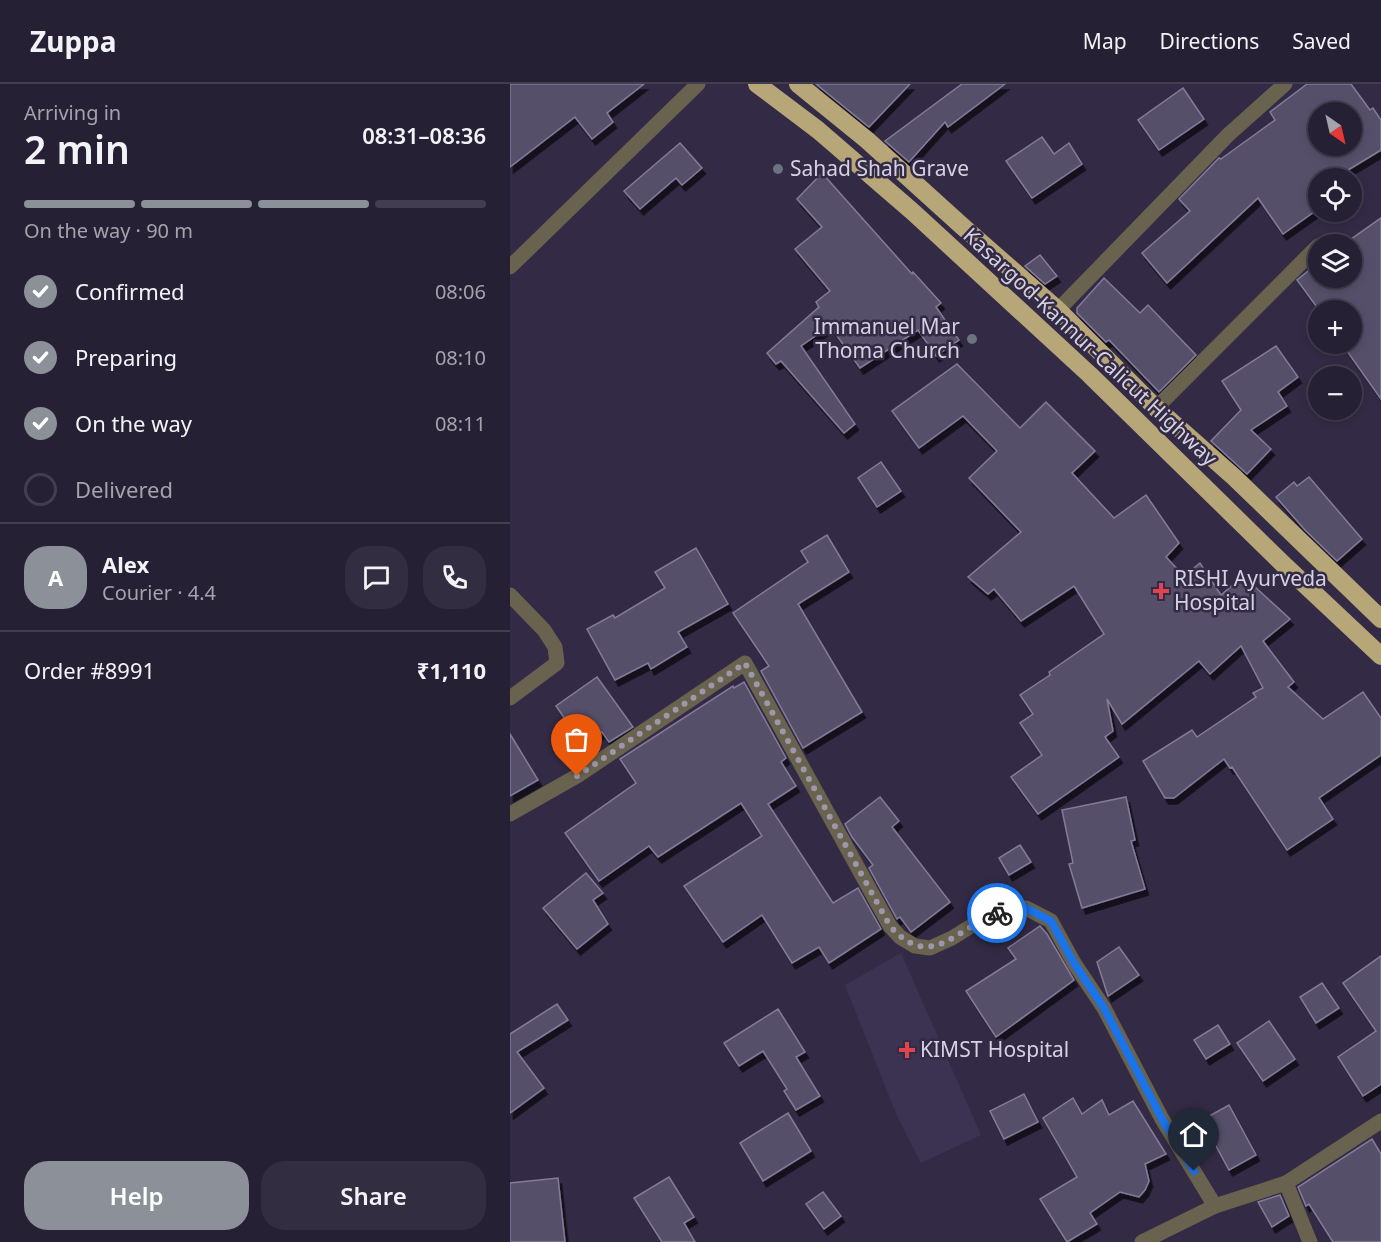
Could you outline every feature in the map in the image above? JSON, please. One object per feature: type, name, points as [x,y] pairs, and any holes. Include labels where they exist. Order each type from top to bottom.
[{"type":"highway","name":"Kasargod-Kannur-Calicut Highway","points":[[757,84],[818,130],[913,213],[1090,375],[1283,564],[1381,656]]},
{"type":"highway","name":"Kasargod-Kannur-Calicut Highway","points":[[798,84],[867,140],[1058,310],[1156,408],[1234,477],[1381,619]]},
{"type":"street","points":[[510,267],[698,84]]},
{"type":"street","points":[[1058,310],[1228,135],[1285,84]]},
{"type":"street","points":[[1156,408],[1308,256]]},
{"type":"street","points":[[510,596],[544,630],[555,647],[557,663],[510,698]]},
{"type":"street","points":[[510,814],[577,776],[745,663],[890,926],[900,937],[915,946],[930,948],[1006,909],[1026,908],[1051,921],[1074,963],[1104,1008],[1162,1119],[1215,1206]]},
{"type":"street","points":[[1142,1242],[1215,1206],[1286,1183],[1381,1121]]},
{"type":"street","points":[[1286,1183],[1310,1242]]},
{"type":"shaded area","name":"KIMST Hospital","points":[[901,953],[981,1135],[921,1163],[897,1116],[845,985]]},
{"type":"building","points":[[510,84],[644,84],[607,113],[613,122],[592,139],[575,117],[510,167]]},
{"type":"building","points":[[816,84],[910,84],[869,127]]},
{"type":"building","points":[[962,84],[1005,84],[948,127],[945,122],[909,162],[885,141]]},
{"type":"building","points":[[1307,84],[1351,84],[1370,110],[1373,108],[1381,120],[1381,150],[1351,168],[1308,168],[1308,216],[1283,234],[1258,198],[1167,283],[1142,253],[1190,211],[1179,199],[1219,158],[1221,159],[1275,120],[1270,112]]},
{"type":"building","points":[[1183,88],[1204,119],[1159,150],[1138,120]]},
{"type":"building","points":[[1042,137],[1054,154],[1069,143],[1082,164],[1032,198],[1006,161]]},
{"type":"building","points":[[680,143],[702,168],[682,185],[676,178],[640,209],[624,191]]},
{"type":"building","points":[[822,173],[912,274],[913,272],[941,303],[936,307],[959,340],[936,356],[918,330],[860,368],[830,326],[801,346],[855,424],[844,433],[781,361],[776,364],[767,353],[819,307],[816,302],[830,291],[795,249],[822,227],[797,199]]},
{"type":"building","points":[[1381,218],[1381,399],[1362,372],[1362,366],[1358,366],[1349,354],[1362,354],[1362,300],[1312,300],[1297,280],[1308,271],[1308,288],[1362,288],[1362,234],[1358,234]]},
{"type":"building","points":[[1040,255],[1057,276],[1045,284],[1025,266]]},
{"type":"building","points":[[1104,278],[1140,313],[1148,305],[1196,355],[1159,392],[1109,340],[1106,342],[1077,313],[1077,308]]},
{"type":"building","points":[[1276,346],[1298,377],[1278,392],[1287,406],[1251,430],[1271,449],[1247,474],[1211,441],[1241,410],[1222,381]]},
{"type":"building","points":[[957,364],[1020,428],[1046,402],[1095,451],[1072,473],[1114,518],[1146,495],[1179,543],[1166,557],[1184,576],[1200,563],[1221,595],[1243,576],[1290,619],[1263,641],[1294,682],[1288,687],[1323,719],[1363,692],[1381,718],[1381,755],[1319,798],[1333,819],[1287,850],[1232,767],[1230,768],[1224,759],[1174,798],[1165,798],[1143,761],[1192,730],[1197,737],[1256,697],[1253,693],[1263,688],[1241,646],[1210,674],[1199,661],[1122,724],[1107,699],[1113,731],[1105,737],[1119,757],[1038,814],[1011,777],[1042,755],[1020,723],[1033,714],[1020,695],[1104,634],[1074,586],[1021,621],[994,589],[988,594],[968,577],[1021,532],[969,478],[997,451],[963,416],[919,448],[892,411]]},
{"type":"building","points":[[881,462],[901,491],[877,507],[858,478]]},
{"type":"building","points":[[1309,477],[1362,539],[1337,561],[1276,497],[1294,482],[1297,486]]},
{"type":"building","points":[[827,535],[849,572],[798,604],[862,712],[803,748],[761,671],[769,666],[733,613],[808,562],[801,551]]},
{"type":"building","points":[[696,548],[728,604],[678,632],[687,647],[651,669],[648,663],[615,680],[587,629],[613,615],[615,618],[665,588],[655,572]]},
{"type":"building","points":[[597,677],[633,727],[609,742],[602,732],[583,745],[556,706]]},
{"type":"building","points":[[744,682],[786,758],[781,762],[796,786],[768,804],[833,903],[858,888],[881,929],[829,963],[819,947],[792,963],[762,915],[723,942],[684,886],[762,836],[741,803],[658,857],[649,846],[599,881],[565,833],[636,783],[620,759],[733,686],[734,688]]},
{"type":"building","points":[[510,734],[538,780],[510,796]]},
{"type":"building","points":[[880,797],[899,821],[892,827],[950,902],[911,932],[900,917],[897,919],[869,868],[873,865],[845,824]]},
{"type":"building","points":[[1126,797],[1135,840],[1131,841],[1145,889],[1082,908],[1069,864],[1073,863],[1062,810]]},
{"type":"building","points":[[1020,845],[1031,862],[1009,875],[999,858]]},
{"type":"building","points":[[586,873],[603,893],[593,900],[608,924],[577,949],[543,908]]},
{"type":"building","points":[[1040,926],[1074,980],[996,1037],[966,991],[1016,959],[1008,948]]},
{"type":"building","points":[[1119,947],[1139,975],[1108,996],[1097,962]]},
{"type":"building","points":[[1381,956],[1381,1084],[1363,1096],[1338,1057],[1376,1031],[1343,983]]},
{"type":"building","points":[[1322,983],[1339,1008],[1316,1023],[1300,997]]},
{"type":"building","points":[[557,1004],[568,1020],[517,1052],[544,1088],[510,1113],[510,1034]]},
{"type":"building","points":[[778,1009],[805,1052],[796,1057],[820,1096],[796,1110],[784,1091],[787,1089],[763,1051],[739,1066],[724,1043]]},
{"type":"building","points":[[1269,1021],[1295,1059],[1263,1081],[1237,1043]]},
{"type":"building","points":[[1218,1025],[1230,1044],[1206,1059],[1194,1040]]},
{"type":"building","points":[[1024,1094],[1038,1122],[1004,1139],[990,1111]]},
{"type":"building","points":[[1073,1098],[1082,1114],[1102,1100],[1109,1115],[1133,1101],[1166,1154],[1145,1164],[1149,1181],[1139,1197],[1120,1192],[1090,1213],[1097,1224],[1067,1242],[1040,1199],[1077,1177],[1043,1118]]},
{"type":"building","points":[[1229,1105],[1256,1155],[1229,1170],[1202,1120]]},
{"type":"building","points":[[788,1113],[811,1151],[763,1181],[740,1143]]},
{"type":"building","points":[[1372,1139],[1381,1154],[1381,1242],[1333,1242],[1309,1204],[1306,1206],[1298,1187]]},
{"type":"building","points":[[669,1177],[694,1217],[684,1223],[695,1242],[662,1242],[634,1198]]},
{"type":"building","points":[[558,1178],[565,1242],[510,1242],[510,1183]]},
{"type":"building","points":[[823,1192],[841,1216],[824,1229],[806,1204]]},
{"type":"building","points":[[1280,1195],[1289,1216],[1272,1227],[1258,1202]]},
{"type":"way so far","points":[[577,776],[745,663],[890,926],[900,937],[915,946],[930,948],[997,913]]},
{"type":"place","name":"Sahad Shah Grave","points":[[778,169]]},
{"type":"place","name":"Immanuel Mar Thoma Church","points":[[972,339]]},
{"type":"place","name":"RISHI Ayurveda Hospital","points":[[1161,591]]},
{"type":"place","name":"KIMST Hospital","points":[[907,1050]]},
{"type":"route","points":[[997,913],[1006,909],[1026,908],[1051,921],[1074,963],[1104,1008],[1162,1119],[1194,1171]]}]
